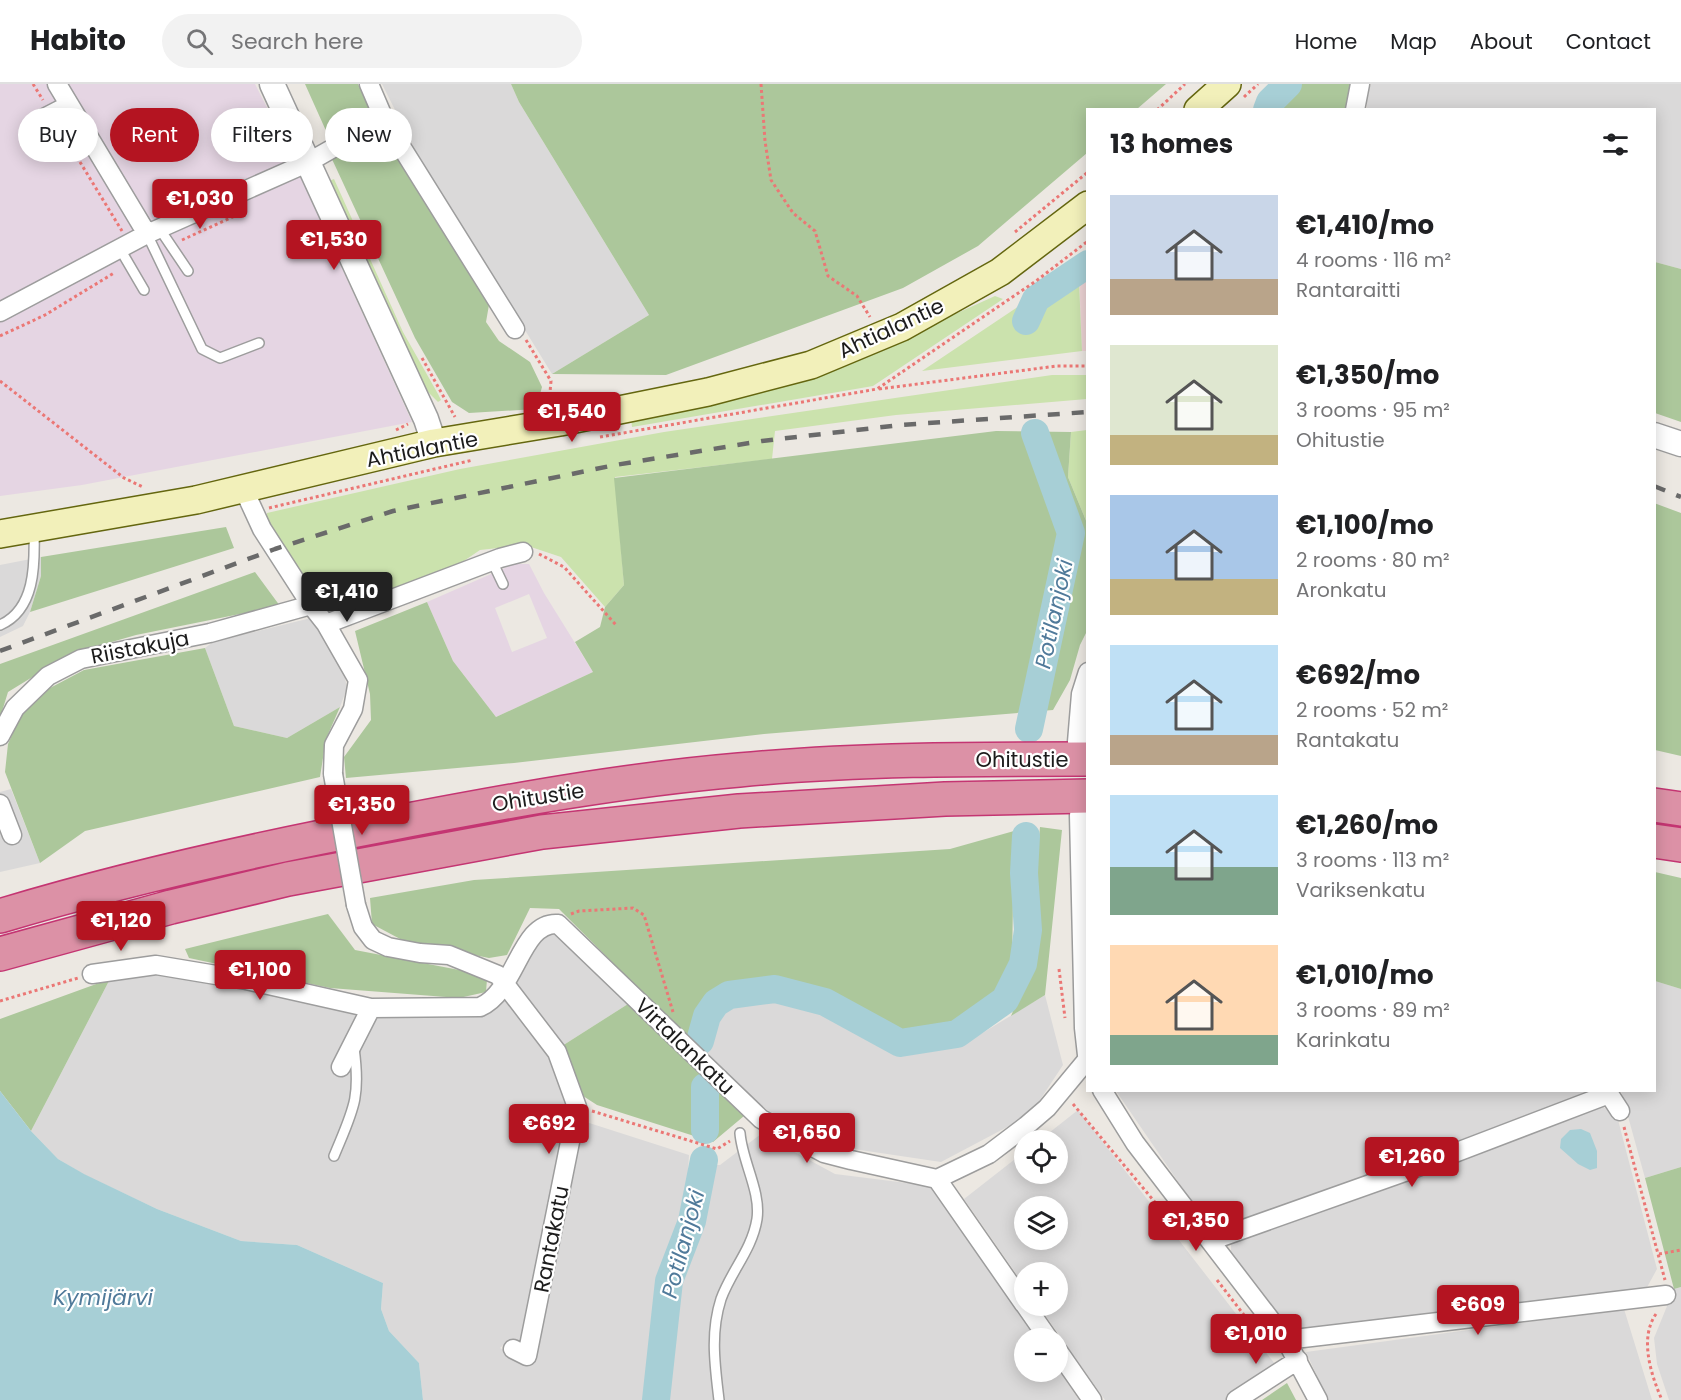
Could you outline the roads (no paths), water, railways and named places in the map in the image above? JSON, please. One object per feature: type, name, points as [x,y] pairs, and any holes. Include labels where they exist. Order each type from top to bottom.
[{"type":"highway","name":"Ohitustie","points":[[0,916],[91,889],[281,844],[537,795],[739,770],[1082,750]]},
{"type":"highway","name":"Ohitustie","points":[[0,954],[171,907],[288,879],[542,832],[739,811],[945,798],[1083,805]]},
{"type":"highway","points":[[1656,805],[1681,809]]},
{"type":"highway","points":[[1656,841],[1681,845]]},
{"type":"main road","points":[[1200,108],[1227,84]]},
{"type":"main road","name":"Ahtialantie","points":[[0,534],[34,530],[244,490],[434,443],[560,422],[708,392],[812,364],[902,327],[1000,272],[1086,207]]},
{"type":"street","points":[[57,84],[153,231]]},
{"type":"street","points":[[272,84],[426,419],[434,443]]},
{"type":"street","points":[[369,84],[380,108]]},
{"type":"street","points":[[1355,108],[1360,84]]},
{"type":"street","points":[[0,312],[153,231],[307,163],[325,152]]},
{"type":"street","points":[[411,162],[515,329]]},
{"type":"street","points":[[1656,436],[1681,444]]},
{"type":"street","points":[[92,975],[156,965],[246,980],[371,1008],[480,1007],[489,1004],[507,984],[498,975],[479,965],[449,955],[388,947],[373,940],[363,927],[333,774],[334,745],[354,709],[358,681],[326,624],[310,605],[262,529],[244,490]]},
{"type":"street","points":[[326,624],[492,561],[522,552]]},
{"type":"street","name":"Riistakuja","points":[[0,736],[15,708],[48,676],[81,658],[210,633],[310,605]]},
{"type":"street","points":[[1082,750],[1081,694],[1086,678]]},
{"type":"street","points":[[0,804],[12,835]]},
{"type":"street","points":[[1083,805],[1086,1041]]},
{"type":"street","name":"Virtalankatu","points":[[507,984],[524,947],[543,926],[558,924],[761,1119],[824,1152],[937,1179]]},
{"type":"street","name":"Rantakatu","points":[[507,984],[557,1052],[578,1107],[527,1356],[513,1349]]},
{"type":"street","points":[[341,1067],[371,1008]]},
{"type":"street","points":[[1014,1288],[937,1179],[988,1154],[1026,1126],[1047,1108],[1086,1064]]},
{"type":"street","points":[[1103,1092],[1135,1143],[1286,1340],[1291,1364],[1318,1400]]},
{"type":"street","points":[[1210,1241],[1410,1170],[1609,1094],[1620,1111]]},
{"type":"street","points":[[1286,1340],[1666,1295]]},
{"type":"street","points":[[1236,1400],[1291,1364]]},
{"type":"street","points":[[1068,1365],[1092,1400]]},
{"type":"lane","points":[[53,108],[67,101]]},
{"type":"lane","points":[[153,231],[188,270]]},
{"type":"lane","points":[[153,231],[202,349],[220,358],[259,344]]},
{"type":"lane","points":[[125,246],[144,290]]},
{"type":"lane","points":[[0,625],[13,620],[33,581],[34,530]]},
{"type":"lane","points":[[492,561],[503,584]]},
{"type":"lane","points":[[334,1156],[357,1101],[358,1076],[353,1043]]},
{"type":"lane","points":[[719,1400],[713,1347],[715,1326],[721,1298],[753,1238],[757,1216],[740,1133]]},
{"type":"water","name":"Kymijärvi","points":[[0,1091],[31,1131],[58,1159],[84,1174],[157,1209],[241,1241],[297,1245],[383,1283],[381,1309],[389,1331],[419,1363],[423,1400],[0,1400]]},
{"type":"water","points":[[1581,1129],[1590,1133],[1597,1151],[1597,1168],[1590,1170],[1578,1164],[1560,1148],[1561,1139],[1570,1130]]},
{"type":"waterway","name":"Potilanjoki","points":[[1268,108],[1270,102],[1288,84]]},
{"type":"waterway","name":"Potilanjoki","points":[[1026,321],[1036,299],[1086,265]]},
{"type":"waterway","name":"Potilanjoki","points":[[1029,729],[1071,533],[1035,433]]},
{"type":"waterway","name":"Potilanjoki","points":[[700,1041],[707,1016],[716,1003],[729,995],[775,989],[825,1002],[900,1043],[957,1034],[1005,1000],[1023,964],[1028,930],[1024,873],[1026,836]]},
{"type":"waterway","name":"Potilanjoki","points":[[705,1087],[705,1130]]},
{"type":"waterway","name":"Potilanjoki","points":[[656,1400],[669,1281],[692,1221],[704,1160]]},
{"type":"railway","points":[[0,651],[275,549],[393,511],[615,465],[762,441],[900,425],[1086,412]]},
{"type":"railway","points":[[1656,487],[1681,497]]}]
